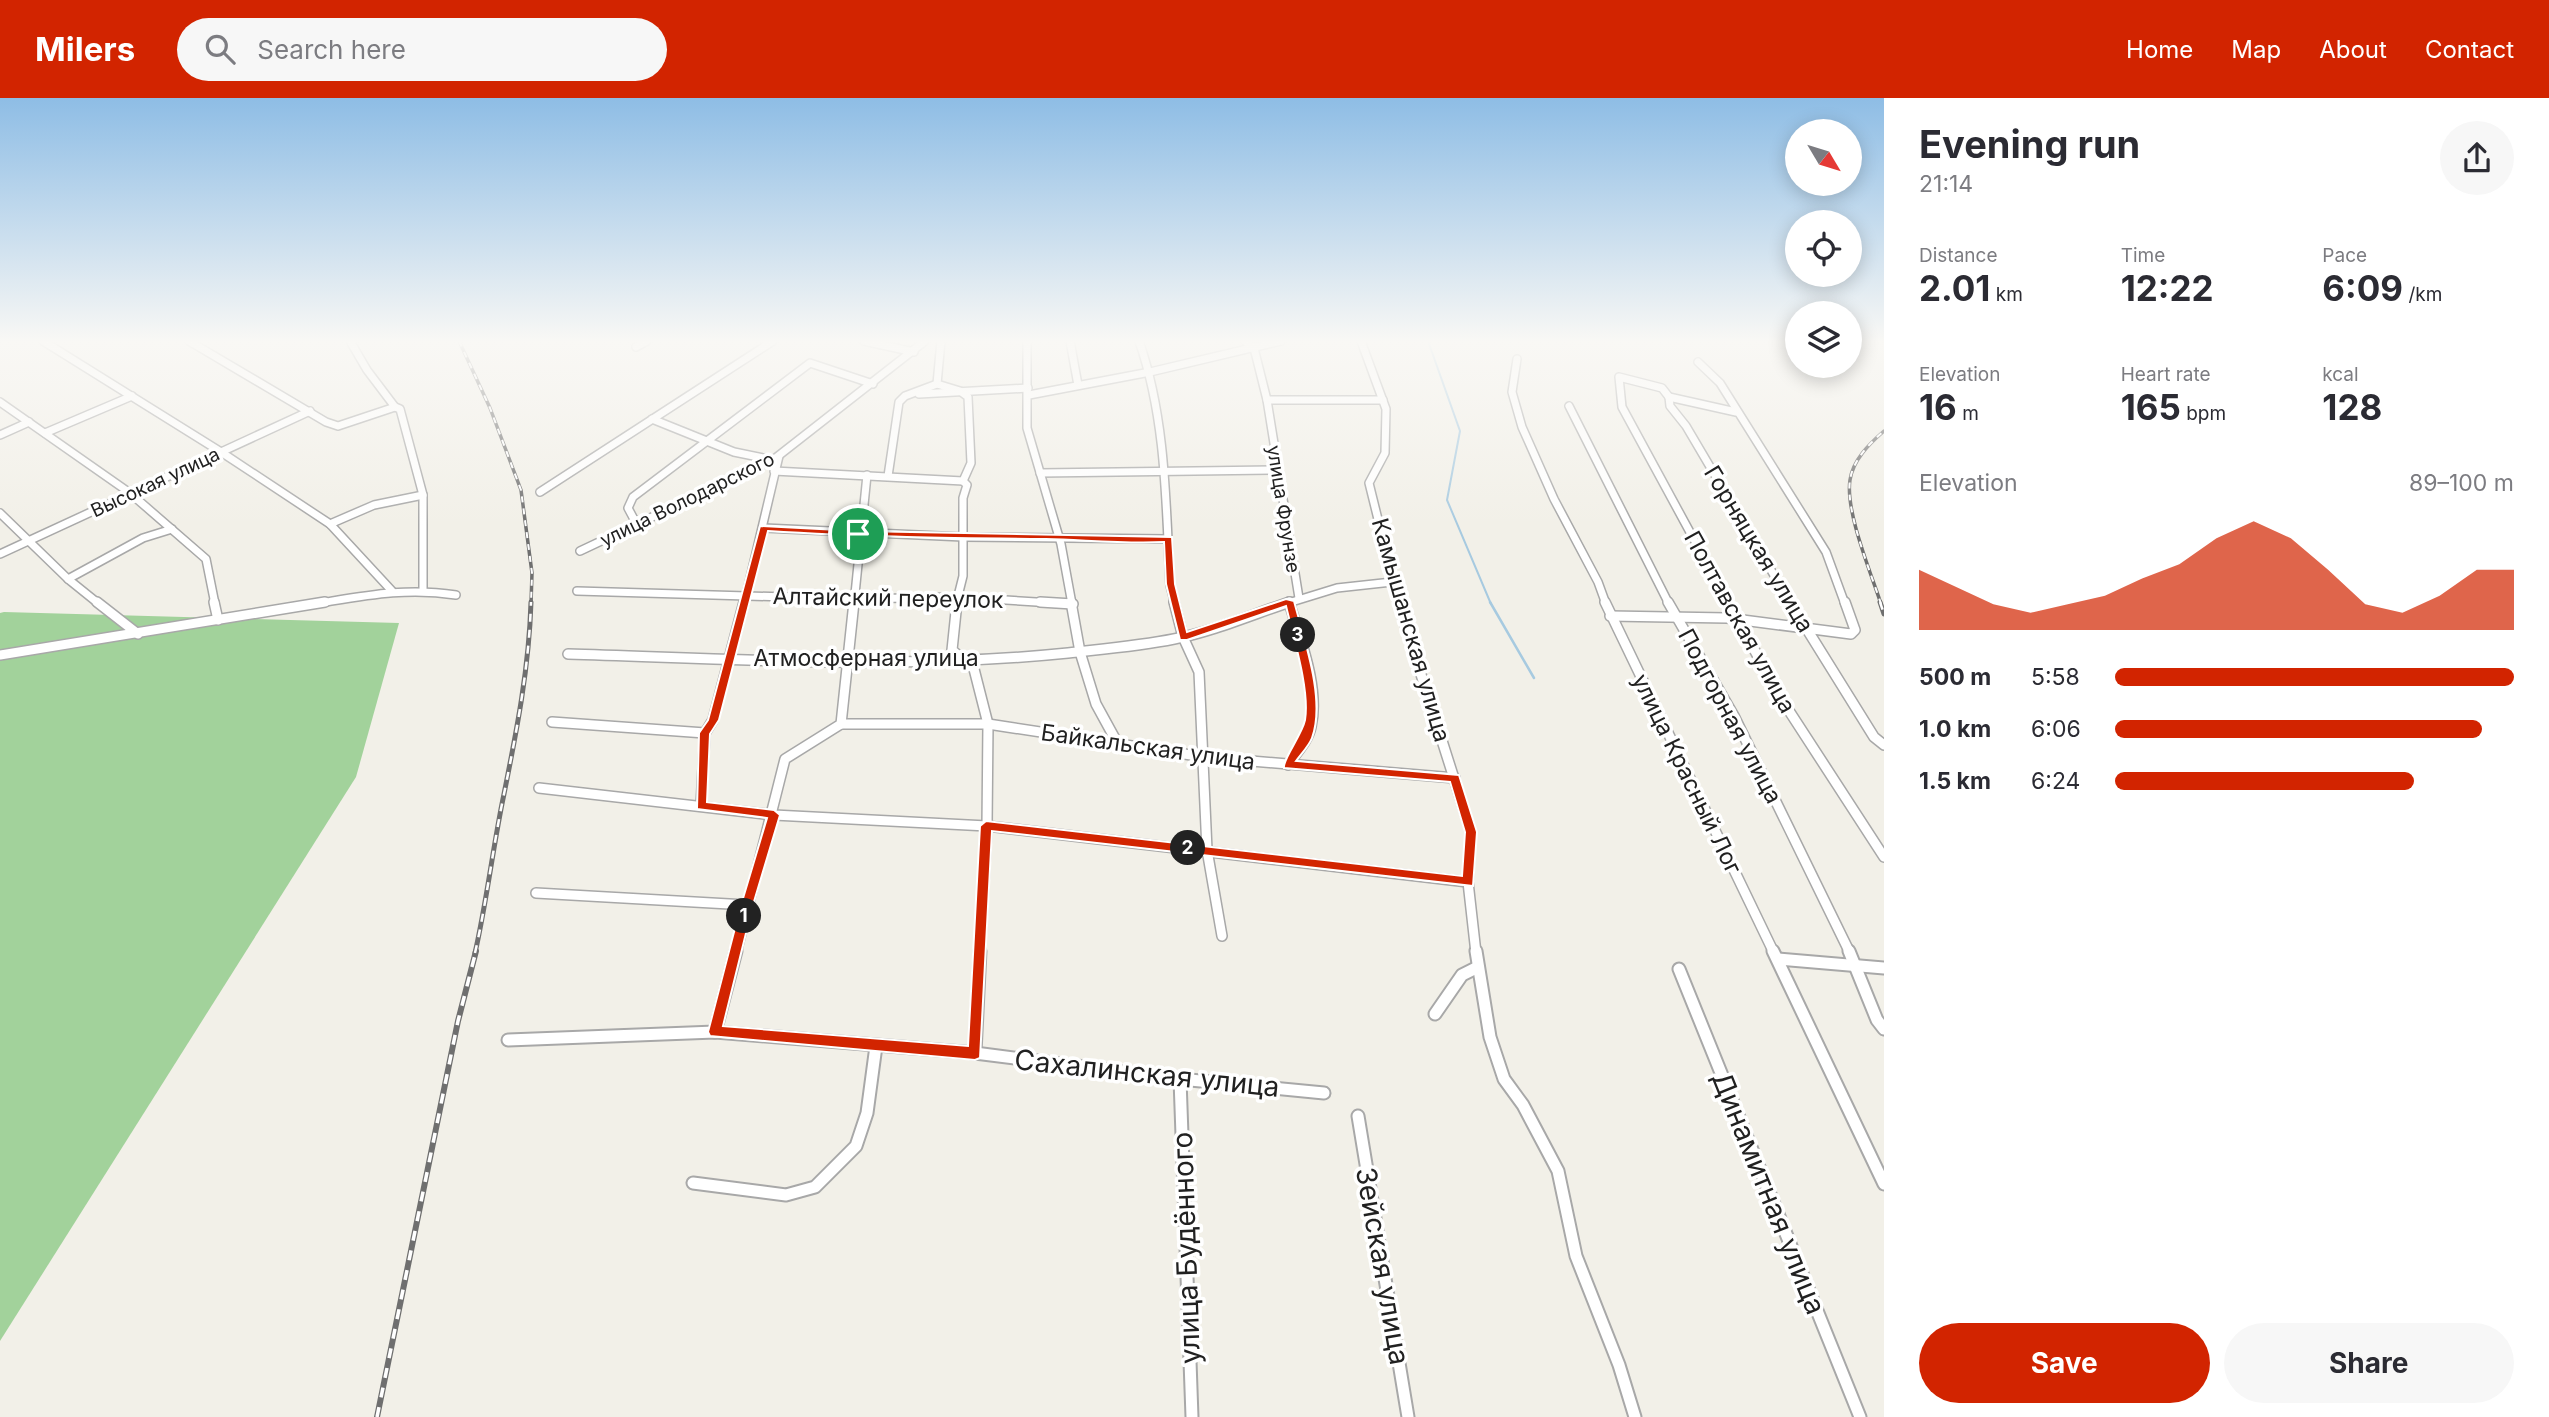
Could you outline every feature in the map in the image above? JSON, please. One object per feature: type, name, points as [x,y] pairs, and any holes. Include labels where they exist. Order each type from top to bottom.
[{"type":"street","points":[[1,403],[130,493],[206,559],[218,621]]},
{"type":"street","points":[[45,433],[117,403]]},
{"type":"street","points":[[142,403],[330,524],[392,590]]},
{"type":"street","points":[[295,403],[326,422],[338,426],[395,407]]},
{"type":"street","points":[[392,403],[400,409],[423,495],[423,590]]},
{"type":"street","points":[[540,492],[678,403]]},
{"type":"street","points":[[636,523],[628,508],[633,497],[756,403]]},
{"type":"street","name":"улица Володарского","points":[[580,551],[776,458],[849,403]]},
{"type":"street","points":[[888,476],[899,403]]},
{"type":"street","points":[[963,481],[971,463],[968,403]]},
{"type":"street","points":[[1028,403],[1027,428],[1058,537],[1073,604],[1080,652],[1096,704],[1119,746]]},
{"type":"street","points":[[1155,403],[1165,472],[1170,584],[1183,637],[1199,671],[1207,850],[1222,936]]},
{"type":"street","name":"улица Фрунзе","points":[[1267,403],[1294,600],[1307,671],[1311,716],[1306,738],[1288,765]]},
{"type":"street","name":"Камышанская улица","points":[[1384,403],[1385,453],[1369,483],[1392,582],[1471,832],[1468,882],[1490,1037],[1501,1073],[1523,1105],[1558,1171],[1576,1256],[1619,1365],[1635,1417]]},
{"type":"street","name":"улица Красный Лог","points":[[1515,403],[1522,427],[1554,499],[1598,582],[1610,615],[1778,959],[1884,1184]]},
{"type":"street","name":"Полтавская улица","points":[[1622,403],[1738,621],[1810,744],[1884,857]]},
{"type":"street","name":"Горняцкая улица","points":[[1670,403],[1831,672],[1874,737],[1884,745]]},
{"type":"street","points":[[1702,403],[1735,412]]},
{"type":"street","points":[[1610,615],[1675,615],[1738,621],[1759,620],[1805,625],[1842,634],[1851,634],[1855,630],[1826,552],[1730,403]]},
{"type":"street","name":"Подгорная улица","points":[[1569,406],[1675,615],[1734,716],[1856,965],[1877,1020],[1884,1029]]},
{"type":"street","name":"Высокая улица","points":[[0,554],[310,411]]},
{"type":"street","points":[[652,419],[734,452],[776,458],[764,528],[747,594],[713,720],[705,733],[701,806]]},
{"type":"street","points":[[0,435],[29,422]]},
{"type":"street","points":[[1040,472],[1278,470]]},
{"type":"street","points":[[775,471],[963,481],[967,485],[963,498],[963,576],[957,597],[952,650],[974,668],[988,724],[975,1053]]},
{"type":"street","points":[[715,1032],[747,905],[774,815],[785,759],[841,724],[844,662],[854,599],[858,534],[867,475]]},
{"type":"street","points":[[330,524],[374,505],[423,495]]},
{"type":"street","points":[[0,513],[68,579],[138,634]]},
{"type":"street","points":[[764,528],[964,537],[1058,537],[1121,541],[1168,539]]},
{"type":"street","points":[[68,579],[143,538],[172,529]]},
{"type":"street","name":"Атмосферная улица","points":[[568,654],[844,662],[965,660],[1080,652],[1183,637],[1346,584],[1392,582]]},
{"type":"street","points":[[0,655],[218,621],[392,590],[423,590],[456,595]]},
{"type":"street","name":"Алтайский переулок","points":[[578,591],[854,599],[957,597],[1073,604]]},
{"type":"street","points":[[552,722],[705,733]]},
{"type":"street","name":"Байкальская улица","points":[[841,724],[988,724],[1203,757],[1455,778]]},
{"type":"street","points":[[539,788],[774,815],[986,826],[1468,882]]},
{"type":"street","points":[[536,893],[747,905]]},
{"type":"street","points":[[1778,959],[1884,968]]},
{"type":"street","points":[[1434,1014],[1462,975],[1478,967]]},
{"type":"street","name":"Динамитная улица","points":[[1679,968],[1860,1417]]},
{"type":"street","name":"Сахалинская улица","points":[[508,1040],[715,1032],[975,1053],[1180,1079],[1324,1093]]},
{"type":"street","points":[[693,1183],[786,1195],[815,1187],[856,1146],[867,1113],[876,1046]]},
{"type":"street","name":"улица Будённого","points":[[1180,1079],[1192,1417]]},
{"type":"street","name":"Зейская улица","points":[[1358,1116],[1409,1417]]},
{"type":"green space","points":[[0,613],[399,623],[356,777],[0,1341]]},
{"type":"waterway","points":[[1450,403],[1460,431],[1447,500],[1491,603]]},
{"type":"waterway","points":[[1491,603],[1534,678]]},
{"type":"railway","points":[[487,403],[521,490],[532,573],[531,604]]},
{"type":"railway","points":[[1881,604],[1860,542],[1849,493],[1850,480],[1858,459],[1884,431]]},
{"type":"railway","points":[[475,953],[522,698],[531,602]]},
{"type":"railway","points":[[1880,602],[1884,614]]},
{"type":"railway","points":[[377,1417],[458,1021],[476,951]]},
{"type":"route","points":[[764,528],[858,534],[1058,537],[1121,541],[1168,539],[1170,584],[1183,637],[1289,601],[1307,671],[1311,726],[1288,765],[1455,778],[1471,832],[1468,882],[986,826],[975,1053],[715,1032],[747,905],[774,815],[701,806],[705,733],[713,720],[764,528]]}]
